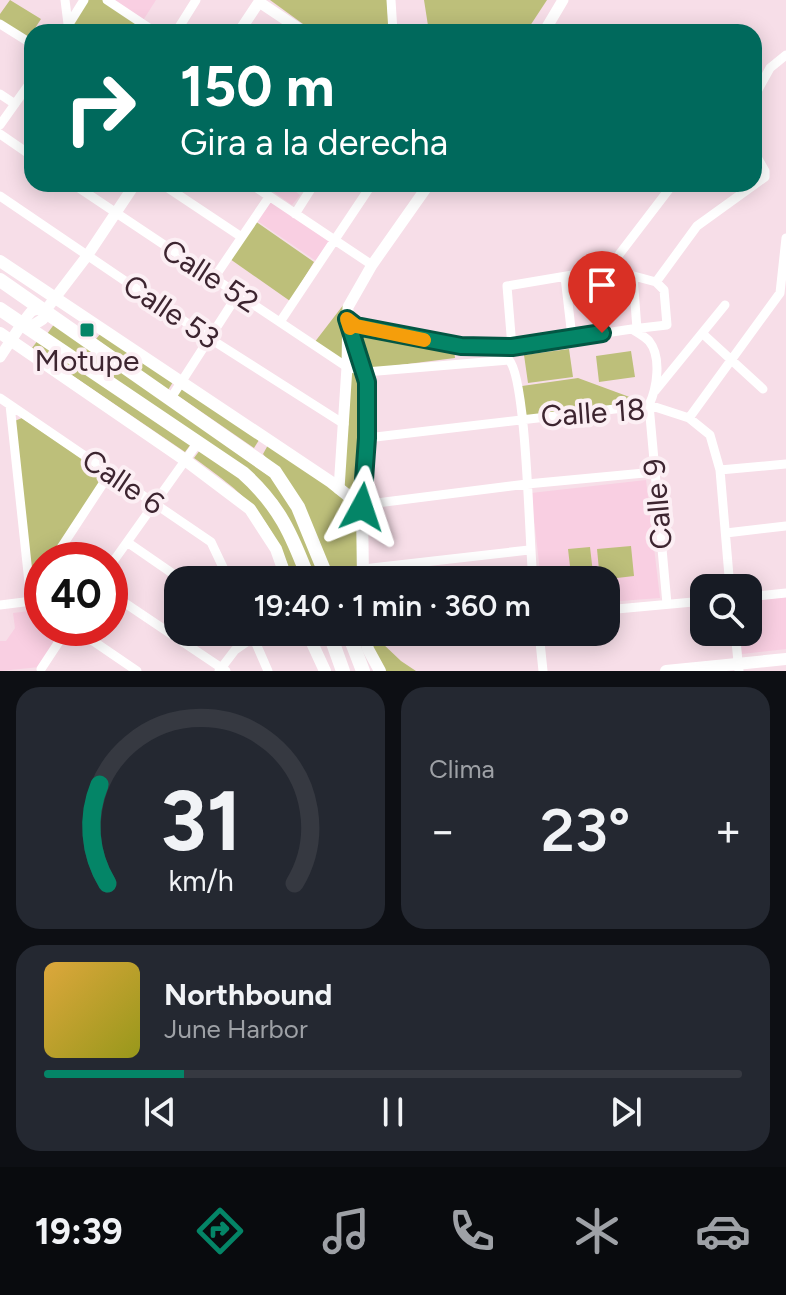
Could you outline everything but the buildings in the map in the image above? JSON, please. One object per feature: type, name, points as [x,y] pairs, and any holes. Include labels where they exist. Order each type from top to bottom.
[{"type":"main road","points":[[0,261],[181,381],[362,507],[363,566]]},
{"type":"main road","points":[[0,280],[275,472],[298,507],[322,566]]},
{"type":"main road","points":[[0,309],[243,473],[269,498],[291,533],[304,566]]},
{"type":"main road","points":[[0,333],[185,460],[250,509],[276,549],[282,566]]},
{"type":"main road","points":[[313,646],[325,671]]},
{"type":"main road","points":[[334,646],[343,671]]},
{"type":"main road","points":[[358,646],[363,671]]},
{"type":"main road","points":[[364,646],[380,671]]},
{"type":"main road","points":[[666,671],[739,667],[786,659]]},
{"type":"street","points":[[65,0],[66,24]]},
{"type":"street","points":[[69,24],[84,0]]},
{"type":"street","points":[[107,0],[143,24]]},
{"type":"street","points":[[181,24],[196,0]]},
{"type":"street","points":[[391,0],[392,24]]},
{"type":"street","points":[[549,24],[563,0]]},
{"type":"street","points":[[244,24],[258,1],[292,24]]},
{"type":"street","points":[[0,24],[24,39]]},
{"type":"street","points":[[762,82],[770,68],[786,55]]},
{"type":"street","points":[[0,94],[15,104]]},
{"type":"street","points":[[0,125],[24,96]]},
{"type":"street","points":[[0,134],[24,150]]},
{"type":"street","name":"Calle 52","points":[[85,192],[347,367],[366,372],[509,360],[515,369],[521,419]]},
{"type":"street","points":[[0,357],[32,311],[45,311],[57,298],[129,192]]},
{"type":"street","points":[[174,192],[240,236]]},
{"type":"street","points":[[262,192],[372,265]]},
{"type":"street","points":[[295,214],[309,192]]},
{"type":"street","points":[[280,322],[367,192]]},
{"type":"street","points":[[339,489],[348,313],[372,265],[423,192]]},
{"type":"street","points":[[348,313],[431,192]]},
{"type":"street","points":[[608,269],[667,192]]},
{"type":"street","points":[[656,282],[697,226],[743,192]]},
{"type":"street","name":"Calle 53","points":[[0,196],[209,338],[344,424]]},
{"type":"street","points":[[214,278],[269,197]]},
{"type":"street","points":[[689,418],[780,293],[786,238]]},
{"type":"street","points":[[348,313],[356,326],[431,342],[512,347],[667,325],[664,290],[656,282],[608,269],[507,286],[512,347]]},
{"type":"street","points":[[596,271],[602,333]]},
{"type":"street","points":[[633,276],[635,329]]},
{"type":"street","points":[[565,277],[572,337]]},
{"type":"street","points":[[171,398],[238,294]]},
{"type":"street","points":[[649,405],[655,391],[725,305]]},
{"type":"street","points":[[348,313],[366,372],[367,438],[362,507],[527,484],[655,472]]},
{"type":"street","points":[[635,329],[647,338],[653,348],[655,391]]},
{"type":"street","points":[[703,334],[763,389]]},
{"type":"street","name":"Calle 6","points":[[0,398],[211,542],[222,566]]},
{"type":"street","points":[[10,405],[25,542]]},
{"type":"street","name":"Calle 18","points":[[367,438],[649,405],[689,418],[713,440],[720,470],[729,574]]},
{"type":"street","name":"Calle 9","points":[[649,405],[667,604]]},
{"type":"street","points":[[521,419],[531,566]]},
{"type":"street","points":[[127,542],[199,441]]},
{"type":"street","points":[[720,470],[786,464]]},
{"type":"street","points":[[65,542],[110,473]]},
{"type":"street","points":[[726,533],[786,526]]},
{"type":"street","points":[[128,543],[164,568]]},
{"type":"street","points":[[418,566],[529,550]]},
{"type":"street","points":[[762,596],[786,593]]},
{"type":"street","points":[[0,605],[24,602]]},
{"type":"street","points":[[620,609],[690,602]]},
{"type":"street","points":[[128,605],[222,670],[240,646]]},
{"type":"street","points":[[27,671],[42,670],[59,646]]},
{"type":"street","points":[[99,646],[137,671]]},
{"type":"street","points":[[259,646],[268,671]]},
{"type":"street","points":[[540,646],[543,671]]},
{"type":"street","points":[[737,646],[739,667]]},
{"type":"shaded area","points":[[110,0],[156,0],[142,22]]},
{"type":"shaded area","points":[[274,192],[296,192],[300,195],[292,205]]},
{"type":"shaded area","points":[[270,200],[329,241],[316,261],[256,220]]},
{"type":"shaded area","points":[[646,480],[660,598],[620,601],[620,566],[539,566],[531,493]]},
{"type":"shaded area","points":[[786,597],[786,649],[742,654],[741,646],[762,646],[762,600]]},
{"type":"shaded area","points":[[24,612],[24,646],[53,646],[40,667],[0,671],[0,641],[6,641],[15,628],[13,613]]},
{"type":"green space","points":[[10,0],[41,19],[38,24],[24,24],[24,36],[0,20],[0,14]]},
{"type":"green space","points":[[84,0],[103,0],[139,24],[69,24]]},
{"type":"green space","points":[[270,0],[387,0],[388,24],[303,24]]},
{"type":"green space","points":[[424,0],[547,0],[531,24],[428,24]]},
{"type":"green space","points":[[255,221],[314,262],[290,301],[230,259]]},
{"type":"green space","points":[[344,304],[346,306],[347,365],[314,343]]},
{"type":"green space","points":[[55,323],[283,486],[318,566],[308,566],[277,500],[47,334]]},
{"type":"green space","points":[[353,328],[454,349],[455,358],[368,369]]},
{"type":"green space","points":[[101,333],[173,382],[168,390],[96,339]]},
{"type":"green space","points":[[38,340],[191,444],[185,452],[32,348]]},
{"type":"green space","points":[[569,349],[573,377],[528,383],[524,355]]},
{"type":"green space","points":[[631,351],[635,377],[599,382],[596,356]]},
{"type":"green space","points":[[351,371],[364,374],[361,504],[342,489]]},
{"type":"green space","points":[[578,378],[635,399],[636,403],[524,416],[522,386]]},
{"type":"green space","points":[[181,388],[259,440],[254,448],[177,395]]},
{"type":"green space","points":[[22,418],[105,474],[61,542],[24,543],[12,422]]},
{"type":"green space","points":[[268,445],[318,476],[359,510],[360,566],[326,566],[287,483],[263,454]]},
{"type":"green space","points":[[200,450],[249,484],[274,514],[298,566],[289,566],[266,523],[244,497],[194,458]]},
{"type":"green space","points":[[631,546],[634,576],[620,578],[620,566],[599,566],[597,549]]},
{"type":"green space","points":[[590,547],[592,566],[570,566],[568,549]]},
{"type":"green space","points":[[371,646],[385,646],[416,671],[384,671]]},
{"type":"slow traffic","points":[[350,328],[347,319],[356,326],[424,340]]},
{"type":"place","name":"Motupe","points":[[87,330]]},
{"type":"route","points":[[362,507],[367,382],[347,319],[356,326],[461,346],[512,347],[602,333]]}]
